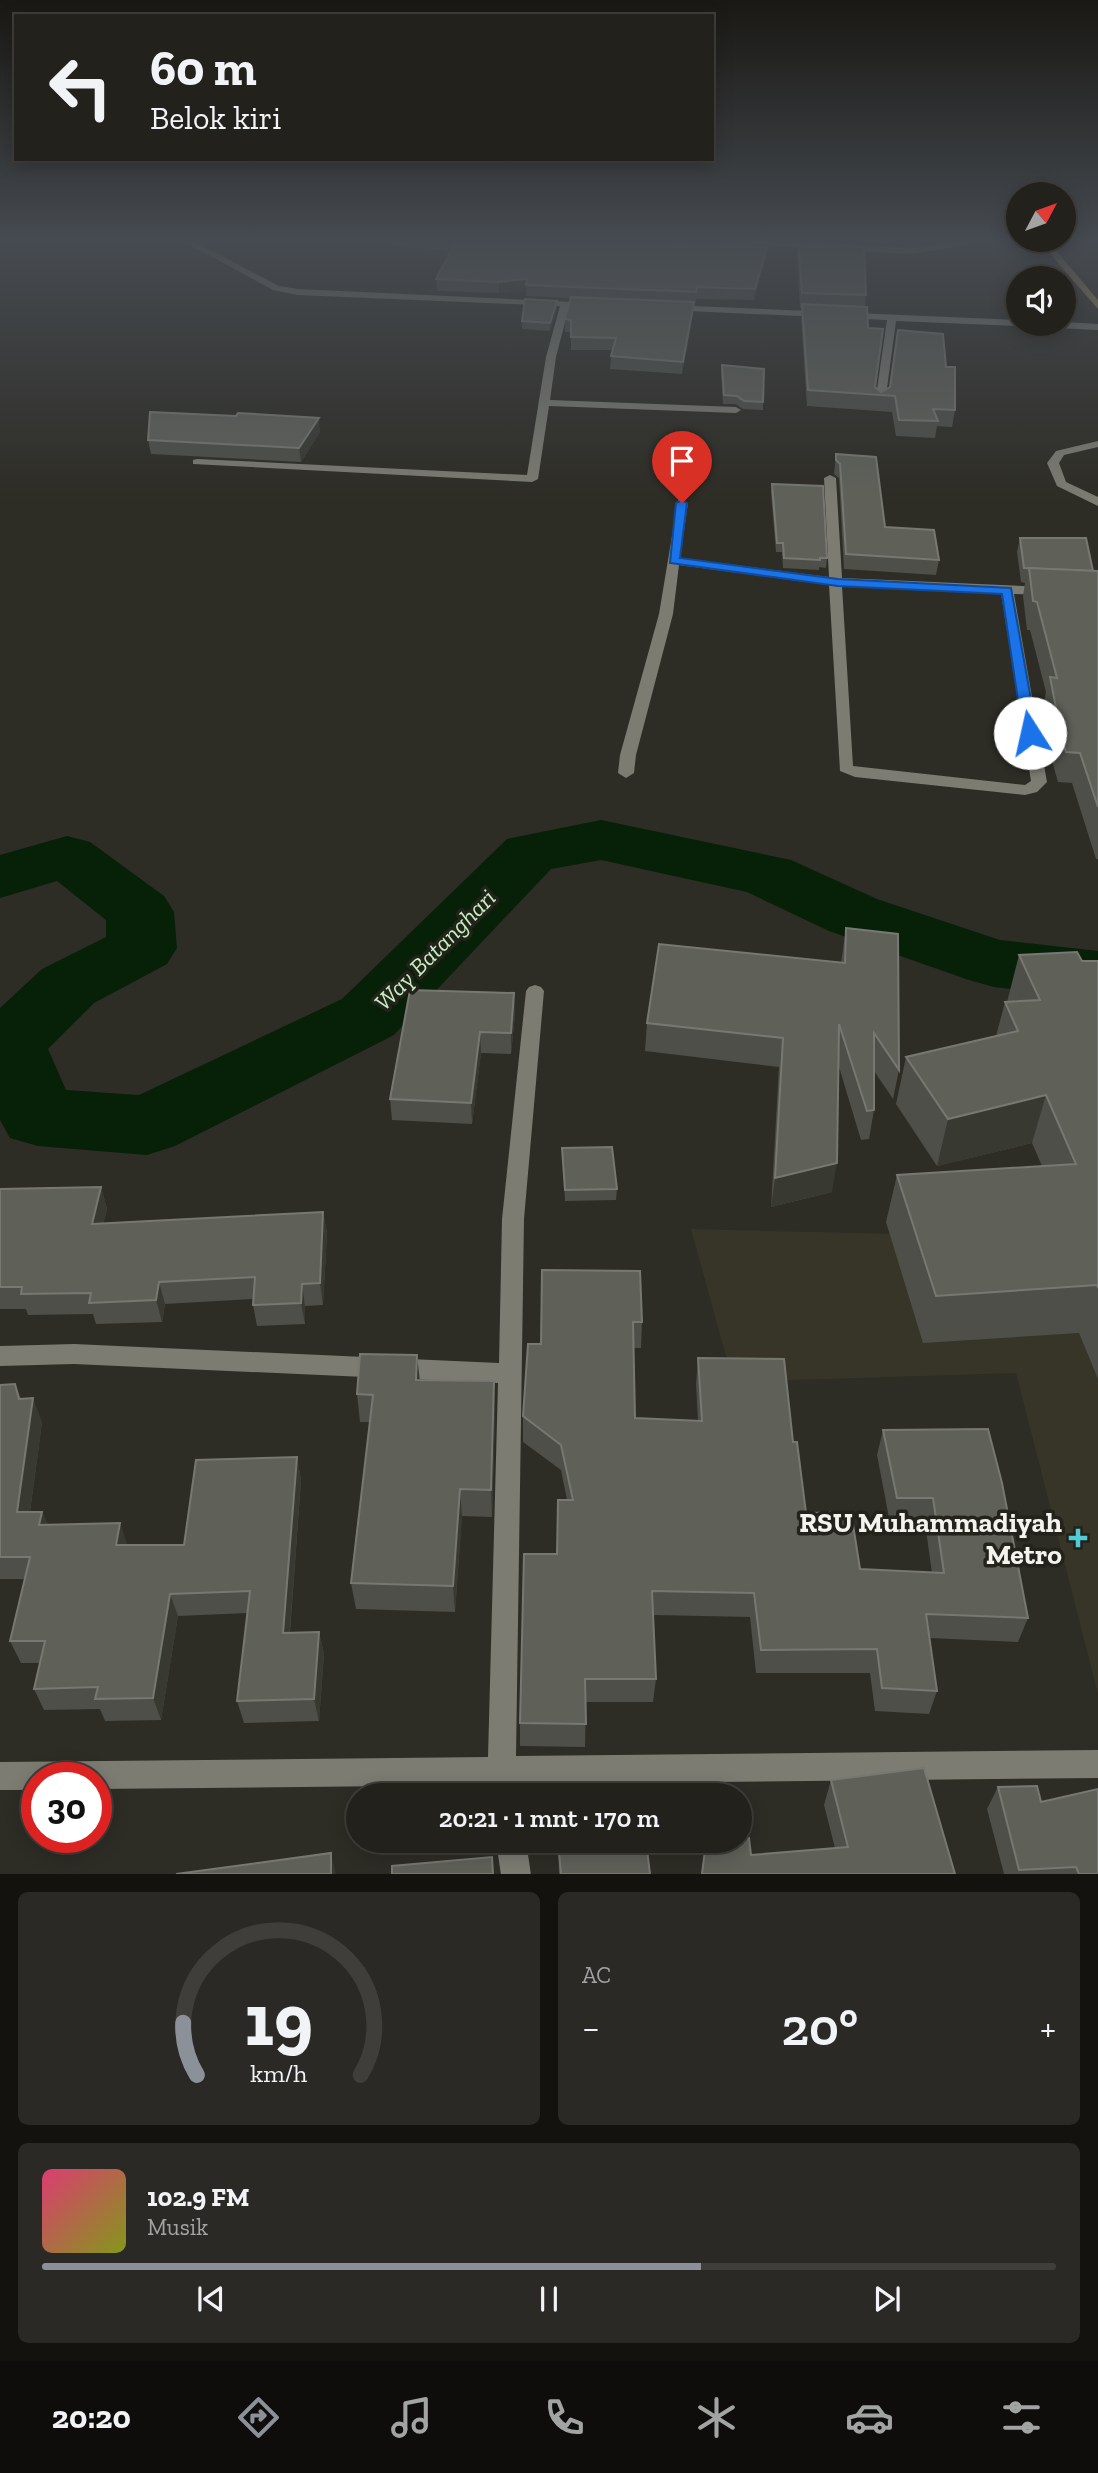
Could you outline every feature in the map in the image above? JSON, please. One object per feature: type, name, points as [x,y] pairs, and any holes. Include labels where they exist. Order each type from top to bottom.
[{"type":"street","points":[[197,462],[527,480],[534,478],[551,357],[559,327]]},
{"type":"street","points":[[880,403],[891,327]]},
{"type":"street","points":[[545,403],[736,410]]},
{"type":"street","points":[[1098,444],[1060,453],[1053,463],[1061,484],[1098,502]]},
{"type":"street","points":[[830,478],[838,582],[845,768],[855,772],[1024,790],[1031,789],[1039,782],[1007,590]]},
{"type":"street","points":[[626,773],[628,755],[666,614],[682,503]]},
{"type":"street","points":[[674,561],[838,582],[1059,591]]},
{"type":"street","points":[[504,1783],[508,1373],[513,1219],[536,991]]},
{"type":"street","points":[[0,1356],[74,1354],[508,1373]]},
{"type":"street","points":[[0,1776],[504,1783],[1098,1764]]},
{"type":"street","points":[[513,1853],[516,1874]]},
{"type":"shaded area","name":"RSU Muhammadiyah Metro","points":[[691,1229],[1098,1239],[1098,1694],[1016,1373],[733,1382]]},
{"type":"building","points":[[571,327],[689,327],[683,362],[611,356],[616,338],[571,337]]},
{"type":"building","points":[[804,327],[883,329],[875,387],[881,392],[890,387],[898,330],[943,334],[946,367],[955,367],[955,410],[933,409],[938,421],[899,420],[895,396],[808,390]]},
{"type":"building","points":[[722,365],[764,369],[763,402],[744,401],[737,396],[724,395]]},
{"type":"building","points":[[150,412],[236,416],[238,413],[319,418],[299,448],[148,440]]},
{"type":"building","points":[[836,454],[876,457],[885,527],[934,530],[939,560],[846,554],[840,464],[836,460]]},
{"type":"building","points":[[772,484],[823,486],[827,558],[784,558],[783,543],[777,543]]},
{"type":"building","points":[[1020,538],[1086,538],[1093,571],[1024,568]]},
{"type":"building","points":[[1029,568],[1098,571],[1098,807],[1080,753],[1066,752],[1054,713],[1057,713],[1050,677],[1057,678],[1037,602],[1033,601]]},
{"type":"building","points":[[846,928],[898,934],[899,1070],[874,1033],[874,1110],[867,1111],[839,1024],[837,1163],[775,1178],[783,1038],[647,1023],[659,944],[845,963]]},
{"type":"building","points":[[1077,952],[1082,961],[1098,961],[1098,1288],[1097,1285],[936,1296],[897,1175],[1076,1164],[1046,1095],[948,1119],[906,1057],[1018,1031],[1005,1002],[1040,1000],[1019,955]]},
{"type":"building","points":[[410,990],[514,993],[511,1033],[480,1032],[471,1103],[390,1099]]},
{"type":"building","points":[[612,1147],[617,1189],[565,1190],[562,1148]]},
{"type":"building","points":[[101,1187],[92,1224],[323,1212],[320,1283],[302,1284],[301,1303],[253,1305],[255,1277],[159,1282],[156,1300],[89,1303],[91,1293],[21,1294],[22,1287],[0,1287],[0,1189]]},
{"type":"building","points":[[542,1270],[640,1271],[642,1322],[633,1322],[635,1418],[702,1421],[698,1358],[784,1359],[793,1442],[797,1442],[806,1513],[851,1512],[860,1569],[944,1573],[933,1498],[897,1498],[883,1430],[988,1429],[1002,1483],[1028,1618],[926,1614],[937,1691],[882,1688],[877,1649],[761,1650],[754,1593],[652,1591],[656,1679],[585,1679],[586,1724],[520,1723],[524,1554],[557,1554],[558,1500],[573,1500],[561,1445],[523,1416],[528,1344],[541,1344]]},
{"type":"building","points":[[360,1354],[417,1355],[416,1380],[494,1381],[491,1490],[460,1489],[453,1586],[351,1583],[373,1395],[357,1394]]},
{"type":"building","points":[[15,1384],[19,1399],[33,1398],[17,1512],[42,1512],[39,1525],[120,1523],[116,1545],[184,1545],[196,1460],[297,1457],[283,1633],[319,1632],[314,1699],[237,1701],[250,1591],[170,1594],[153,1698],[95,1699],[98,1687],[34,1689],[45,1641],[10,1641],[30,1557],[0,1557],[0,1385]]},
{"type":"building","points":[[924,1768],[955,1874],[702,1874],[705,1853],[751,1855],[848,1847],[831,1780]]},
{"type":"building","points":[[1037,1786],[1041,1802],[1098,1789],[1098,1874],[1079,1874],[1076,1867],[1019,1870],[998,1787]]},
{"type":"building","points":[[331,1853],[331,1874],[176,1874]]},
{"type":"building","points":[[559,1853],[647,1853],[650,1874],[561,1874]]},
{"type":"building","points":[[492,1857],[493,1874],[392,1874],[392,1866]]},
{"type":"waterway","name":"Way Batanghari","points":[[0,877],[67,856],[140,912],[142,948],[68,986],[8,1044],[38,1117],[147,1125],[368,1017],[530,853],[601,840],[767,875],[853,915],[994,963],[1098,975]]},
{"type":"place","name":"RSU Muhammadiyah Metro","points":[[1078,1538]]},
{"type":"route","points":[[682,503],[674,561],[838,582],[1007,590],[1030,733]]}]
